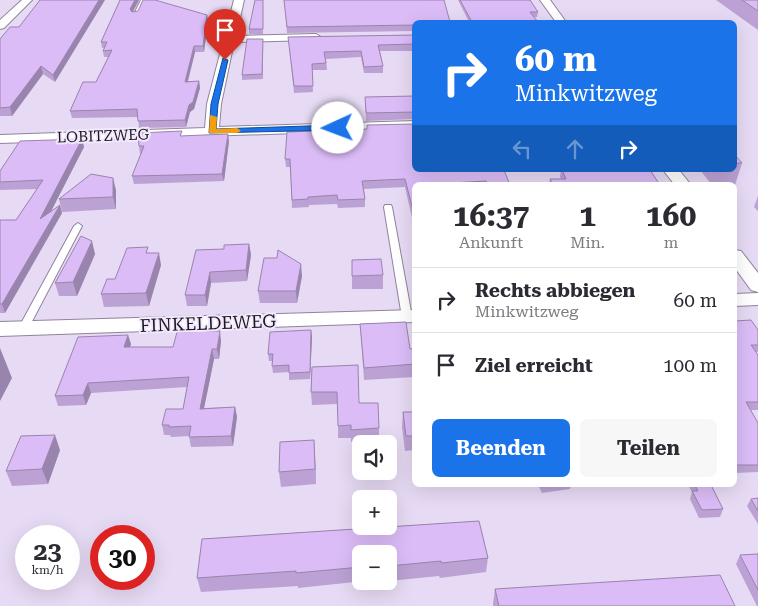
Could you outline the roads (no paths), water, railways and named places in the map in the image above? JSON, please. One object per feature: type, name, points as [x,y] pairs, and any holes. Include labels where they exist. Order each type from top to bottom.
[{"type":"street","points":[[0,26],[27,0]]},
{"type":"street","points":[[212,132],[214,104],[239,0]]},
{"type":"street","points":[[545,0],[560,20]]},
{"type":"street","points":[[229,39],[327,36]]},
{"type":"street","name":"LOBITZWEG","points":[[0,140],[412,125]]},
{"type":"street","points":[[737,258],[758,286]]},
{"type":"street","points":[[737,300],[758,299]]},
{"type":"street","name":"FINKELDEWEG","points":[[0,329],[411,317]]},
{"type":"lane","points":[[135,15],[143,0]]},
{"type":"lane","points":[[388,207],[411,317]]},
{"type":"lane","points":[[24,329],[78,226]]}]
